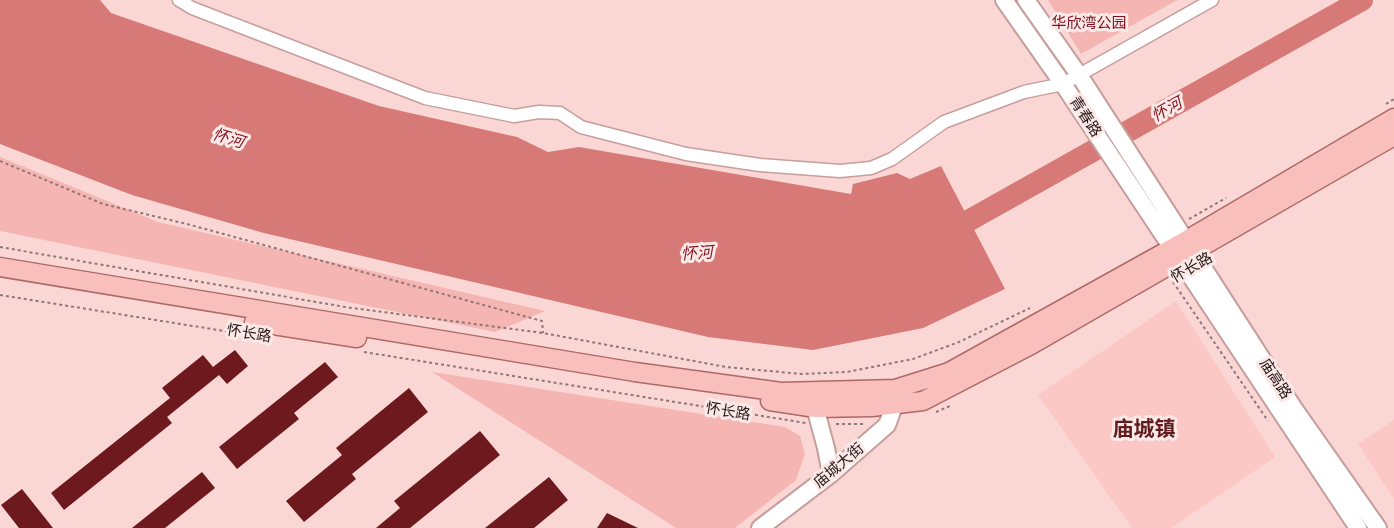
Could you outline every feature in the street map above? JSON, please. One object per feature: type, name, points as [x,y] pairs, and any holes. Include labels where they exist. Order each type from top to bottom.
[{"type":"main road","name":"青春路","points":[[1004,0],[1178,248]]},
{"type":"main road","name":"青春路","points":[[1026,0],[1079,75],[1178,248]]},
{"type":"main road","name":"怀长路","points":[[1178,248],[1389,112]]},
{"type":"main road","name":"怀长路","points":[[0,279],[311,331],[815,408],[895,398],[949,372],[1178,248],[1394,136]]},
{"type":"main road","name":"庙高路","points":[[1178,248],[1358,528]]},
{"type":"main road","name":"庙高路","points":[[1178,248],[1378,528]]},
{"type":"main road","name":"怀长路","points":[[0,267],[636,372],[781,392],[815,408]]},
{"type":"main road","name":"庙城大街","points":[[760,528],[831,474],[887,425],[895,398]]},
{"type":"main road","points":[[815,408],[831,474]]},
{"type":"street","points":[[179,0],[192,8],[425,98],[514,116],[538,112],[560,113],[581,127],[686,154],[760,165],[840,171],[871,168],[892,159],[944,122],[1024,92],[1064,84],[1212,0]]},
{"type":"path","points":[[1389,112],[1394,99]]},
{"type":"path","points":[[0,162],[103,204],[187,224],[542,321],[543,333]]},
{"type":"path","name":"怀长路","points":[[1164,283],[1178,248],[1234,193]]},
{"type":"path","points":[[0,247],[345,307],[543,333],[726,367],[802,374],[847,372],[914,358],[941,349],[1039,304]]},
{"type":"path","name":"怀长路","points":[[0,295],[253,335]]},
{"type":"path","name":"怀长路","points":[[356,351],[778,420],[815,408],[887,425]]},
{"type":"path","points":[[933,413],[950,405]]},
{"type":"shaded area","points":[[1176,301],[1275,457],[1171,528],[1132,528],[1038,395]]},
{"type":"shaded area","points":[[1394,420],[1394,499],[1358,444]]},
{"type":"green space","name":"华欣湾公园","points":[[1048,0],[1177,0],[1081,54]]},
{"type":"green space","points":[[0,157],[158,222],[545,311],[495,332],[0,231]]},
{"type":"green space","points":[[432,372],[785,427],[800,436],[805,454],[796,480],[735,528],[676,528]]},
{"type":"water","points":[[0,0],[100,0],[111,13],[379,106],[517,137],[548,152],[579,147],[851,194],[853,184],[897,173],[910,179],[941,166],[1005,289],[923,328],[813,350],[708,337],[264,233],[132,195],[0,144]]},
{"type":"building","points":[[235,350],[248,366],[227,384],[219,375],[167,417],[172,423],[64,510],[51,493],[170,398],[162,388],[203,355],[213,367]]},
{"type":"building","points":[[325,362],[338,377],[294,413],[299,419],[237,469],[219,447]]},
{"type":"building","points":[[409,388],[428,412],[352,474],[356,479],[304,522],[286,501],[342,455],[336,448]]},
{"type":"building","points":[[480,431],[500,455],[410,528],[376,528],[400,508],[394,501]]},
{"type":"building","points":[[202,472],[215,488],[165,528],[132,528]]},
{"type":"building","points":[[549,477],[568,500],[534,528],[485,528]]},
{"type":"building","points":[[22,489],[53,528],[19,528],[1,505]]},
{"type":"building","points":[[607,513],[638,528],[597,528]]},
{"type":"waterway","name":"怀河","points":[[943,235],[1362,0]]},
{"type":"district","name":"庙城镇","points":[[1144,430]]}]
